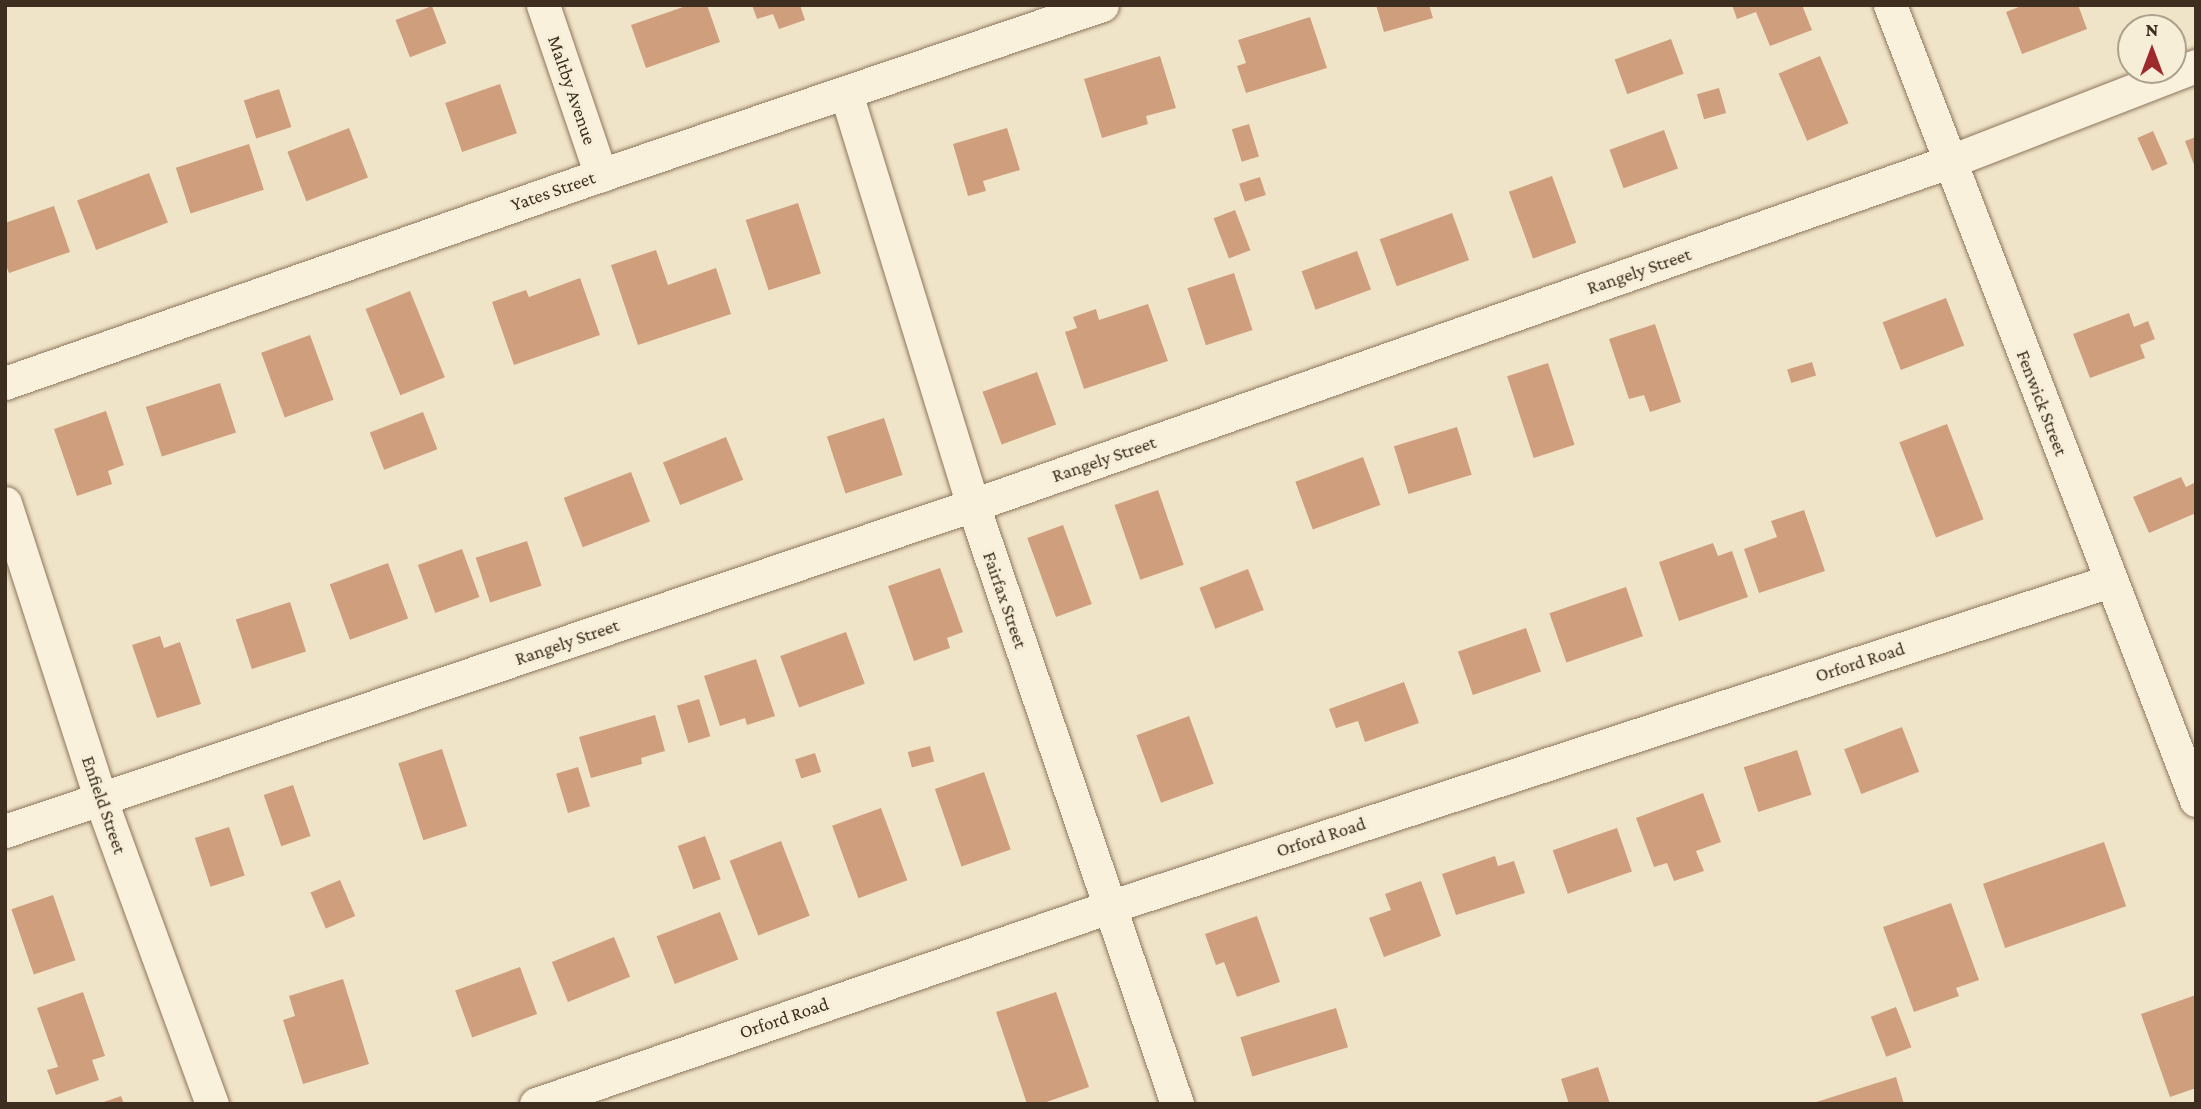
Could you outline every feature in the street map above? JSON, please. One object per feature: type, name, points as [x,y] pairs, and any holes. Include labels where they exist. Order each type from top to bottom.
[{"type":"street","name":"Maltby Avenue","points":[[543,5],[601,174]]},
{"type":"street","name":"Yates Street","points":[[5,383],[601,174],[1102,5]]},
{"type":"street","name":"Fenwick Street","points":[[1890,5],[2196,800]]},
{"type":"street","name":"Rangely Street","points":[[5,831],[973,505],[1951,161],[2196,66]]},
{"type":"street","name":"Fairfax Street","points":[[846,93],[973,505],[1177,1104]]},
{"type":"street","name":"Enfield Street","points":[[5,503],[100,798],[212,1104]]},
{"type":"street","name":"Orford Road","points":[[536,1104],[1109,906],[2110,580]]},
{"type":"building","points":[[689,5],[707,5],[720,42],[646,68],[631,25]]},
{"type":"building","points":[[752,5],[800,5],[805,20],[779,29],[773,14],[757,19]]},
{"type":"building","points":[[1376,5],[1429,5],[1433,18],[1384,32]]},
{"type":"building","points":[[1732,5],[1802,5],[1812,30],[1770,46],[1756,12],[1737,19]]},
{"type":"building","points":[[2024,5],[2078,5],[2087,29],[2022,54],[2006,12]]},
{"type":"building","points":[[432,6],[446,43],[410,57],[396,20]]},
{"type":"building","points":[[1310,17],[1327,68],[1246,93],[1237,66],[1246,63],[1238,40]]},
{"type":"building","points":[[1671,39],[1684,74],[1627,94],[1615,60]]},
{"type":"building","points":[[1160,56],[1176,108],[1146,116],[1148,124],[1102,138],[1084,79]]},
{"type":"building","points":[[1820,56],[1849,123],[1807,141],[1779,74]]},
{"type":"building","points":[[500,84],[517,133],[462,152],[445,103]]},
{"type":"building","points":[[1719,88],[1726,113],[1704,119],[1697,94]]},
{"type":"building","points":[[279,89],[291,127],[256,138],[244,100]]},
{"type":"building","points":[[1249,124],[1259,157],[1242,162],[1232,129]]},
{"type":"building","points":[[349,128],[368,177],[306,201],[287,152]]},
{"type":"building","points":[[1007,128],[1020,170],[983,181],[986,191],[968,196],[953,144]]},
{"type":"building","points":[[1664,130],[1678,169],[1624,188],[1609,150]]},
{"type":"building","points":[[2153,131],[2168,164],[2152,171],[2137,138]]},
{"type":"building","points":[[2196,137],[2196,170],[2185,141]]},
{"type":"building","points":[[249,144],[264,190],[191,213],[176,168]]},
{"type":"building","points":[[149,173],[168,222],[96,250],[77,201]]},
{"type":"building","points":[[1552,176],[1576,243],[1533,258],[1509,192]]},
{"type":"building","points":[[1260,177],[1266,195],[1245,202],[1239,184]]},
{"type":"building","points":[[798,203],[821,273],[769,290],[746,220]]},
{"type":"building","points":[[54,206],[70,252],[9,273],[5,263],[5,223]]},
{"type":"building","points":[[1235,210],[1250,250],[1229,258],[1214,218]]},
{"type":"building","points":[[1452,213],[1469,260],[1397,286],[1380,239]]},
{"type":"building","points":[[656,250],[668,285],[716,268],[731,314],[638,345],[611,265]]},
{"type":"building","points":[[1357,251],[1371,290],[1316,310],[1302,271]]},
{"type":"building","points":[[1234,273],[1253,330],[1206,345],[1187,288]]},
{"type":"building","points":[[580,278],[600,335],[514,365],[492,302],[526,290],[529,297]]},
{"type":"building","points":[[410,291],[445,377],[400,395],[365,309]]},
{"type":"building","points":[[1946,298],[1964,346],[1901,370],[1883,322]]},
{"type":"building","points":[[1148,304],[1168,361],[1084,389],[1065,332],[1077,328],[1073,317],[1096,309],[1099,320]]},
{"type":"building","points":[[2129,313],[2134,327],[2148,321],[2155,339],[2140,345],[2145,358],[2090,378],[2073,334]]},
{"type":"building","points":[[1655,324],[1681,402],[1650,412],[1644,395],[1629,399],[1609,339]]},
{"type":"building","points":[[310,335],[334,400],[285,418],[261,353]]},
{"type":"building","points":[[1812,362],[1816,375],[1791,383],[1787,370]]},
{"type":"building","points":[[1548,363],[1575,445],[1534,458],[1507,376]]},
{"type":"building","points":[[1037,372],[1056,425],[1002,444],[982,392]]},
{"type":"building","points":[[220,383],[236,432],[162,457],[146,407]]},
{"type":"building","points":[[106,411],[124,465],[108,471],[112,484],[77,496],[54,429]]},
{"type":"building","points":[[423,412],[437,449],[384,470],[370,432]]},
{"type":"building","points":[[884,418],[903,475],[845,494],[827,437]]},
{"type":"building","points":[[1947,424],[1984,519],[1936,538],[1899,442]]},
{"type":"building","points":[[1457,427],[1472,475],[1409,494],[1394,446]]},
{"type":"building","points":[[726,437],[743,480],[680,505],[663,462]]},
{"type":"building","points":[[1363,457],[1380,505],[1313,530],[1295,482]]},
{"type":"building","points":[[631,472],[650,521],[583,547],[564,498]]},
{"type":"building","points":[[2181,477],[2186,487],[2196,482],[2196,513],[2149,533],[2133,497]]},
{"type":"building","points":[[1158,490],[1184,565],[1140,580],[1115,505]]},
{"type":"building","points":[[1804,510],[1825,571],[1759,593],[1744,549],[1777,537],[1771,521]]},
{"type":"building","points":[[1063,525],[1092,604],[1056,617],[1027,538]]},
{"type":"building","points":[[527,541],[542,586],[490,602],[476,558]]},
{"type":"building","points":[[1713,543],[1718,556],[1732,551],[1748,597],[1679,621],[1659,562]]},
{"type":"building","points":[[462,549],[479,597],[435,613],[418,565]]},
{"type":"building","points":[[388,563],[408,618],[350,640],[330,584]]},
{"type":"building","points":[[940,568],[963,632],[947,638],[950,648],[914,661],[888,586]]},
{"type":"building","points":[[1248,569],[1264,610],[1215,629],[1199,588]]},
{"type":"building","points":[[1626,587],[1643,636],[1566,663],[1549,613]]},
{"type":"building","points":[[290,602],[306,651],[252,669],[236,620]]},
{"type":"building","points":[[1526,628],[1541,671],[1473,695],[1458,651]]},
{"type":"building","points":[[846,632],[865,684],[799,708],[780,656]]},
{"type":"building","points":[[160,636],[164,648],[180,642],[201,704],[157,718],[132,645]]},
{"type":"building","points":[[756,659],[775,716],[747,725],[745,718],[720,726],[704,676]]},
{"type":"building","points":[[1404,682],[1419,723],[1365,742],[1358,721],[1336,728],[1329,709]]},
{"type":"building","points":[[699,699],[710,736],[688,743],[677,706]]},
{"type":"building","points":[[655,715],[665,751],[641,758],[642,764],[591,778],[579,737]]},
{"type":"building","points":[[1189,716],[1214,784],[1161,803],[1136,735]]},
{"type":"building","points":[[1902,727],[1919,772],[1861,794],[1844,749]]},
{"type":"building","points":[[930,746],[934,761],[912,767],[908,752]]},
{"type":"building","points":[[442,749],[467,826],[423,840],[398,763]]},
{"type":"building","points":[[1797,750],[1812,795],[1758,812],[1744,767]]},
{"type":"building","points":[[815,753],[821,772],[801,779],[795,759]]},
{"type":"building","points":[[578,767],[590,806],[568,813],[556,774]]},
{"type":"building","points":[[984,772],[1011,850],[962,866],[935,789]]},
{"type":"building","points":[[293,785],[311,836],[281,846],[264,795]]},
{"type":"building","points":[[1703,793],[1721,842],[1696,851],[1704,871],[1674,881],[1667,863],[1654,867],[1636,818]]},
{"type":"building","points":[[881,808],[907,880],[858,898],[832,826]]},
{"type":"building","points":[[229,827],[245,876],[211,887],[195,838]]},
{"type":"building","points":[[1617,828],[1632,871],[1568,894],[1553,850]]},
{"type":"building","points":[[705,836],[721,879],[693,889],[678,846]]},
{"type":"building","points":[[781,841],[810,916],[758,935],[730,861]]},
{"type":"building","points":[[2104,842],[2126,906],[2005,948],[1983,884]]},
{"type":"building","points":[[1495,856],[1498,866],[1514,861],[1525,893],[1456,915],[1442,874]]},
{"type":"building","points":[[340,880],[355,916],[326,928],[311,893]]},
{"type":"building","points":[[1421,881],[1441,936],[1384,957],[1369,918],[1391,910],[1385,894]]},
{"type":"building","points":[[53,895],[75,960],[34,975],[11,909]]},
{"type":"building","points":[[1951,903],[1979,980],[1956,988],[1959,996],[1914,1012],[1883,927]]},
{"type":"building","points":[[720,912],[738,960],[675,984],[657,936]]},
{"type":"building","points":[[1257,916],[1280,982],[1237,997],[1224,962],[1216,965],[1205,934]]},
{"type":"building","points":[[614,937],[630,977],[568,1002],[552,962]]},
{"type":"building","points":[[520,967],[537,1014],[472,1038],[455,991]]},
{"type":"building","points":[[343,979],[369,1064],[303,1084],[283,1020],[295,1016],[289,996]]},
{"type":"building","points":[[83,992],[105,1056],[92,1060],[99,1080],[56,1095],[47,1070],[58,1067],[37,1008]]},
{"type":"building","points":[[1056,992],[1089,1087],[1041,1104],[1027,1104],[996,1012]]},
{"type":"building","points":[[2196,995],[2196,1088],[2170,1097],[2141,1014]]},
{"type":"building","points":[[1896,1007],[1911,1047],[1886,1057],[1871,1017]]},
{"type":"building","points":[[1336,1008],[1348,1047],[1252,1076],[1240,1037]]},
{"type":"building","points":[[1598,1067],[1610,1104],[1569,1104],[1561,1079]]},
{"type":"building","points":[[1896,1077],[1904,1104],[1813,1104],[1813,1103]]},
{"type":"building","points":[[121,1096],[124,1104],[101,1104],[101,1103]]}]
